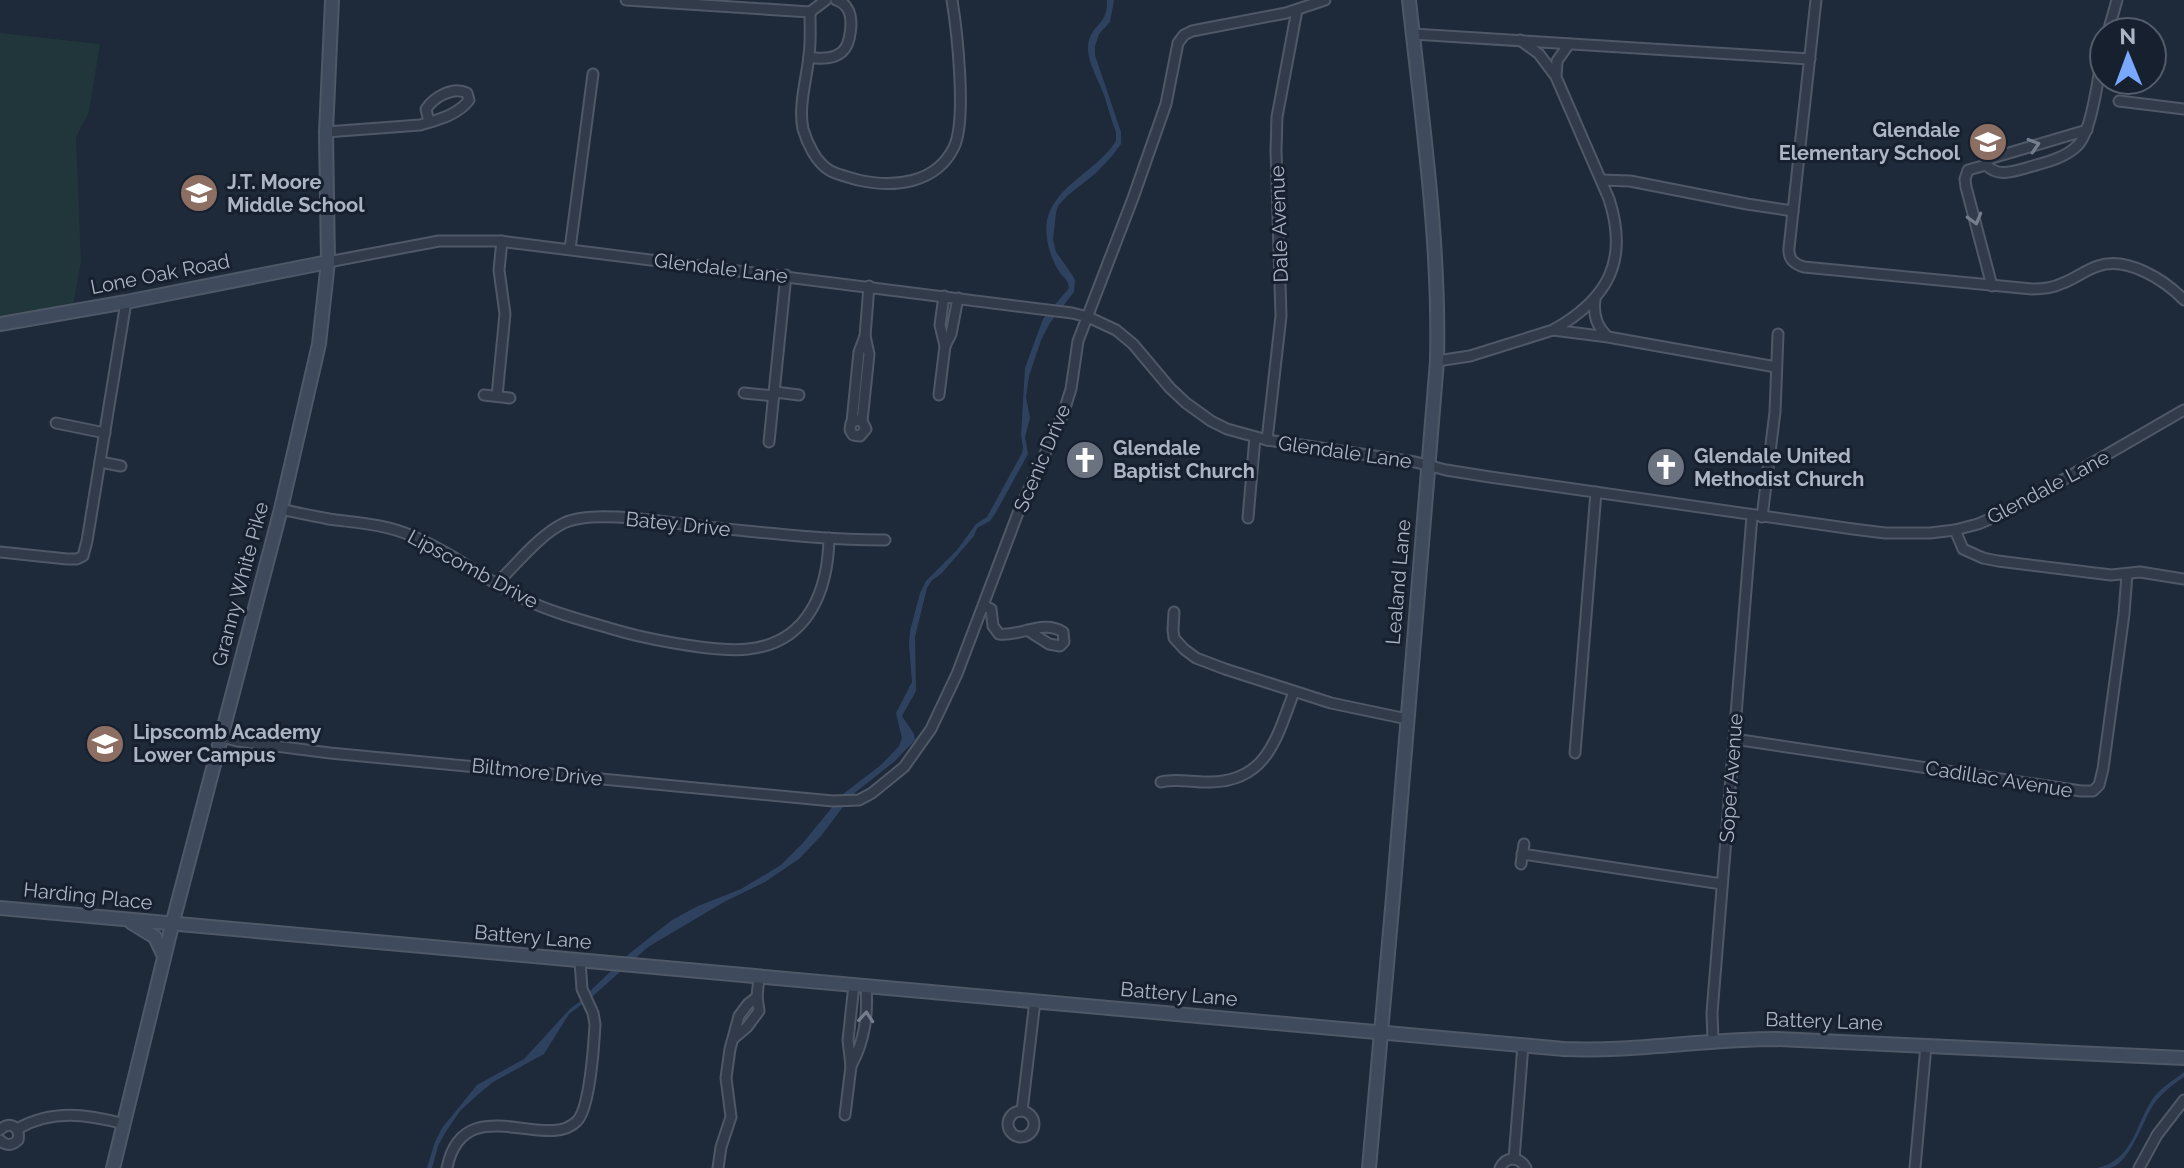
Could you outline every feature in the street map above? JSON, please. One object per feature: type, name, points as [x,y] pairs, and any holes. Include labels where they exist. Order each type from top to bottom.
[{"type":"main road","name":"Granny White Pike","points":[[113,1168],[164,956],[281,509],[319,344],[328,262],[326,132],[332,0]]},
{"type":"main road","name":"Lealand Lane","points":[[1369,1168],[1437,361],[1434,235],[1409,0]]},
{"type":"main road","name":"Lone Oak Road","points":[[0,324],[328,262]]},
{"type":"main road","name":"Harding Place","points":[[0,908],[172,925]]},
{"type":"main road","points":[[126,920],[155,937],[164,956]]},
{"type":"main road","name":"Battery Lane","points":[[172,925],[1523,1045],[1613,1050],[1713,1040],[1796,1039],[2184,1058]]},
{"type":"street","points":[[626,0],[810,12],[826,0]]},
{"type":"street","points":[[809,58],[834,57],[848,45],[848,9],[836,0]]},
{"type":"street","points":[[810,12],[802,126],[808,141],[829,170],[863,181],[886,184],[926,177],[942,166],[955,145],[959,124],[958,48],[952,0]]},
{"type":"street","points":[[1297,10],[1325,0]]},
{"type":"street","points":[[1816,0],[1789,251],[1794,262],[1804,267],[2043,289],[2062,284],[2101,265],[2118,264],[2154,277],[2184,300]]},
{"type":"street","name":"Scenic Drive","points":[[851,802],[872,793],[904,767],[925,738],[957,674],[1018,513],[1060,421],[1071,389],[1078,341],[1166,104],[1176,48],[1184,35],[1209,27],[1297,10]]},
{"type":"street","name":"Dale Avenue","points":[[1267,440],[1281,316],[1277,117],[1297,10]]},
{"type":"street","points":[[1413,34],[1810,59]]},
{"type":"street","points":[[1437,361],[1470,356],[1553,330],[1575,317],[1595,299],[1615,259],[1617,238],[1613,211],[1602,180],[1556,77],[1543,58],[1519,40]]},
{"type":"street","points":[[1556,77],[1557,61],[1569,44]]},
{"type":"street","points":[[570,249],[593,74]]},
{"type":"street","points":[[326,132],[429,122],[463,107],[469,100],[467,93],[463,90],[453,91],[431,102],[426,109],[429,122]]},
{"type":"street","points":[[1986,165],[1994,172],[2004,174],[2059,157],[2076,148],[2087,130],[2094,96]]},
{"type":"street","points":[[2119,101],[2184,109]]},
{"type":"street","points":[[1986,165],[1994,157],[2087,130]]},
{"type":"street","points":[[1986,165],[1971,168],[1965,179],[1992,286]]},
{"type":"street","points":[[1602,180],[1630,181],[1793,211]]},
{"type":"street","points":[[497,396],[505,314],[499,270],[502,241]]},
{"type":"street","name":"Glendale Lane","points":[[328,262],[430,242],[502,241],[1067,312],[1111,326],[1128,339],[1170,388],[1193,409],[1227,429],[1255,437],[1459,472],[1885,533],[1920,534],[1955,530],[1990,519],[2184,410]]},
{"type":"street","points":[[769,442],[786,275]]},
{"type":"street","points":[[857,421],[861,382],[859,352],[865,336],[869,286]]},
{"type":"street","points":[[944,296],[940,325],[945,346]]},
{"type":"street","points":[[939,395],[945,346],[951,334],[958,298]]},
{"type":"street","points":[[1595,299],[1596,320],[1608,337]]},
{"type":"street","points":[[0,552],[81,558],[87,541],[126,302]]},
{"type":"street","points":[[1553,330],[1776,367]]},
{"type":"street","name":"Soper Avenue","points":[[1713,1040],[1712,1013],[1734,739],[1757,517],[1775,412],[1778,334]]},
{"type":"street","points":[[744,393],[799,395]]},
{"type":"street","points":[[484,395],[510,398]]},
{"type":"street","points":[[56,423],[105,433]]},
{"type":"street","points":[[1248,518],[1255,437]]},
{"type":"street","points":[[100,462],[121,466]]},
{"type":"street","points":[[1575,753],[1596,492]]},
{"type":"street","name":"Lipscomb Drive","points":[[281,509],[363,522],[405,533],[452,556],[522,598],[559,613],[628,633],[730,650],[764,646],[781,639],[808,617],[821,590],[829,538]]},
{"type":"street","name":"Batey Drive","points":[[496,584],[556,527],[572,519],[633,519],[829,538],[885,540]]},
{"type":"street","points":[[1955,530],[1963,549],[1983,558],[2111,575],[2140,572],[2184,579]]},
{"type":"street","name":"Cadillac Avenue","points":[[1734,739],[2093,791],[2099,785],[2103,769],[2127,574]]},
{"type":"street","points":[[984,606],[991,609],[993,626],[999,634],[1010,635],[1027,630]]},
{"type":"street","points":[[1174,612],[1174,638],[1189,654],[1294,692],[1407,719]]},
{"type":"street","points":[[1161,782],[1218,782],[1250,773],[1270,752],[1294,692]]},
{"type":"street","name":"Biltmore Drive","points":[[221,737],[252,744],[330,753],[851,802]]},
{"type":"street","points":[[1522,854],[1722,884]]},
{"type":"street","points":[[447,1168],[453,1147],[474,1130],[501,1126],[556,1129],[570,1126],[580,1118],[587,1096],[595,1024],[582,989],[580,961]]},
{"type":"street","points":[[718,1168],[731,1117],[727,1071],[734,1038],[739,1016],[757,997],[759,977]]},
{"type":"street","points":[[851,1066],[864,1038],[867,1011],[860,985]]},
{"type":"street","points":[[845,1115],[851,1066],[849,1027],[860,985]]},
{"type":"street","points":[[1022,1111],[1035,1001]]},
{"type":"street","points":[[1514,1159],[1523,1045]]},
{"type":"street","points":[[1915,1168],[1926,1045]]},
{"type":"street","points":[[2139,1168],[2157,1135],[2184,1100]]},
{"type":"street","points":[[0,1130],[8,1125],[17,1129],[34,1121],[64,1114],[84,1114],[124,1124]]},
{"type":"street","points":[[0,1140],[7,1145],[15,1143],[19,1138],[17,1129]]},
{"type":"street","points":[[1500,1168],[1505,1161],[1514,1159],[1521,1161],[1526,1168]]},
{"type":"green space","points":[[0,33],[100,44],[89,112],[76,137],[81,262],[72,312],[0,324]]},
{"type":"water","points":[[1107,0],[1114,0],[1110,22],[1099,34],[1095,55],[1121,132],[1121,144],[1096,173],[1058,206],[1053,239],[1056,252],[1075,281],[1074,292],[1050,323],[1029,376],[1026,397],[1030,418],[1025,437],[1028,454],[990,521],[977,528],[974,536],[927,588],[915,637],[916,691],[902,716],[915,740],[895,761],[852,795],[799,859],[765,882],[724,902],[648,947],[569,1014],[544,1054],[493,1082],[460,1111],[438,1146],[432,1168],[427,1168],[442,1128],[477,1085],[524,1059],[570,1009],[630,953],[672,920],[741,889],[781,865],[843,794],[881,765],[899,746],[902,738],[896,713],[912,682],[910,631],[920,593],[926,581],[957,550],[976,524],[987,517],[1022,453],[1025,368],[1043,319],[1069,288],[1050,252],[1047,221],[1060,195],[1116,141],[1116,132],[1088,54],[1091,34],[1103,19]]},
{"type":"water","points":[[2184,1072],[2184,1077],[2155,1102],[2123,1159],[2110,1168],[2097,1168],[2119,1157],[2132,1140],[2154,1097]]},
{"type":"place","name":"Glendale Elementary School","points":[[1988,142]]},
{"type":"place","name":"J.T. Moore Middle School","points":[[199,193]]},
{"type":"place","name":"Glendale Baptist Church","points":[[1085,460]]},
{"type":"place","name":"Glendale United Methodist Church","points":[[1666,467]]},
{"type":"place","name":"Lipscomb Academy Lower Campus","points":[[105,744]]}]
